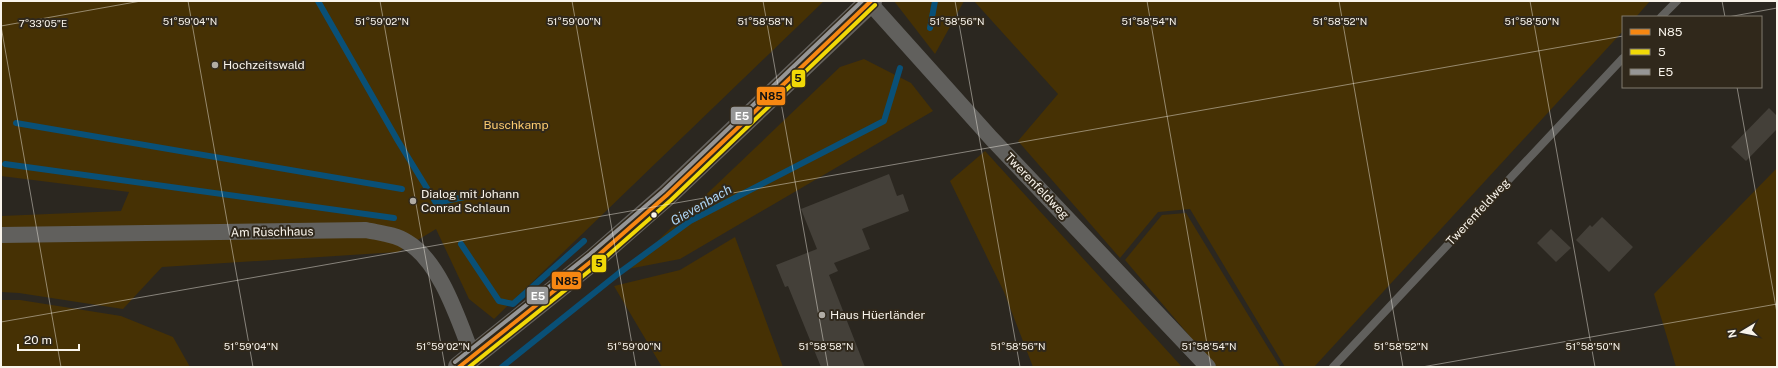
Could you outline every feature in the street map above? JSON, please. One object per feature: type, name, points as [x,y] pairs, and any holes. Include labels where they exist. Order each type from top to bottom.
[{"type":"main road","points":[[466,362],[594,259],[667,195],[869,2]]},
{"type":"street","name":"Twerenfeldweg","points":[[869,2],[991,138],[1208,367]]},
{"type":"street","name":"Am Rüschhaus","points":[[1,235],[366,230],[388,234],[407,242],[421,254],[434,271],[448,294],[466,362]]},
{"type":"lane","points":[[1663,16],[1677,1]]},
{"type":"lane","name":"Twerenfeldweg","points":[[1333,367],[1622,59]]},
{"type":"green space","name":"Buschkamp","points":[[1,1],[824,1],[494,319],[469,299],[436,229],[398,252],[162,267],[123,309],[19,293],[1,292],[1,216],[121,211],[129,192],[1,176]]},
{"type":"green space","points":[[894,1],[964,1],[935,54]]},
{"type":"green space","points":[[974,1],[1650,1],[1637,16],[1622,16],[1622,32],[1314,367],[1285,367],[1190,209],[1158,212],[1120,258],[1018,141],[1058,94]]},
{"type":"green space","points":[[864,59],[911,83],[933,111],[680,259],[628,269],[840,67]]},
{"type":"green space","points":[[985,151],[1182,367],[1033,367],[1004,292],[950,181]]},
{"type":"green space","points":[[1777,168],[1777,367],[1676,367],[1654,294]]},
{"type":"green space","points":[[1186,213],[1280,367],[1216,367],[1125,260],[1162,215]]},
{"type":"green space","points":[[735,237],[783,367],[662,367],[614,286],[680,270]]},
{"type":"green space","points":[[1,300],[20,300],[121,316],[173,337],[190,367],[1,367]]},
{"type":"building","points":[[1769,108],[1777,116],[1777,129],[1746,161],[1731,147]]},
{"type":"building","points":[[889,174],[897,196],[903,194],[909,211],[862,229],[870,249],[834,263],[838,271],[829,275],[865,367],[821,367],[788,286],[785,287],[776,265],[817,249],[801,209]]},
{"type":"building","points":[[1602,217],[1633,247],[1609,272],[1576,240],[1590,225],[1592,227]]},
{"type":"building","points":[[1551,229],[1571,248],[1556,262],[1537,243]]},
{"type":"waterway","points":[[318,1],[398,141],[436,203],[474,195]]},
{"type":"waterway","name":"Gievenbach","points":[[930,28],[935,1]]},
{"type":"waterway","name":"Gievenbach","points":[[502,367],[619,273],[690,221],[884,121],[900,68]]},
{"type":"waterway","points":[[16,123],[402,189]]},
{"type":"waterway","points":[[5,164],[394,218]]},
{"type":"waterway","points":[[461,244],[499,301],[513,304],[584,241]]},
{"type":"transit line","name":"E5","points":[[455,362],[590,254],[663,191],[862,1]]},
{"type":"transit line","name":"N85","points":[[459,367],[594,259],[667,195],[871,1]]},
{"type":"transit line","name":"5","points":[[469,367],[598,264],[671,200],[875,5]]},
{"type":"place","name":"Hochzeitswald","points":[[215,65]]},
{"type":"place","name":"Dialog mit Johann Conrad Schlaun","points":[[413,201]]},
{"type":"place","name":"Haus Hüerländer","points":[[822,315]]}]
